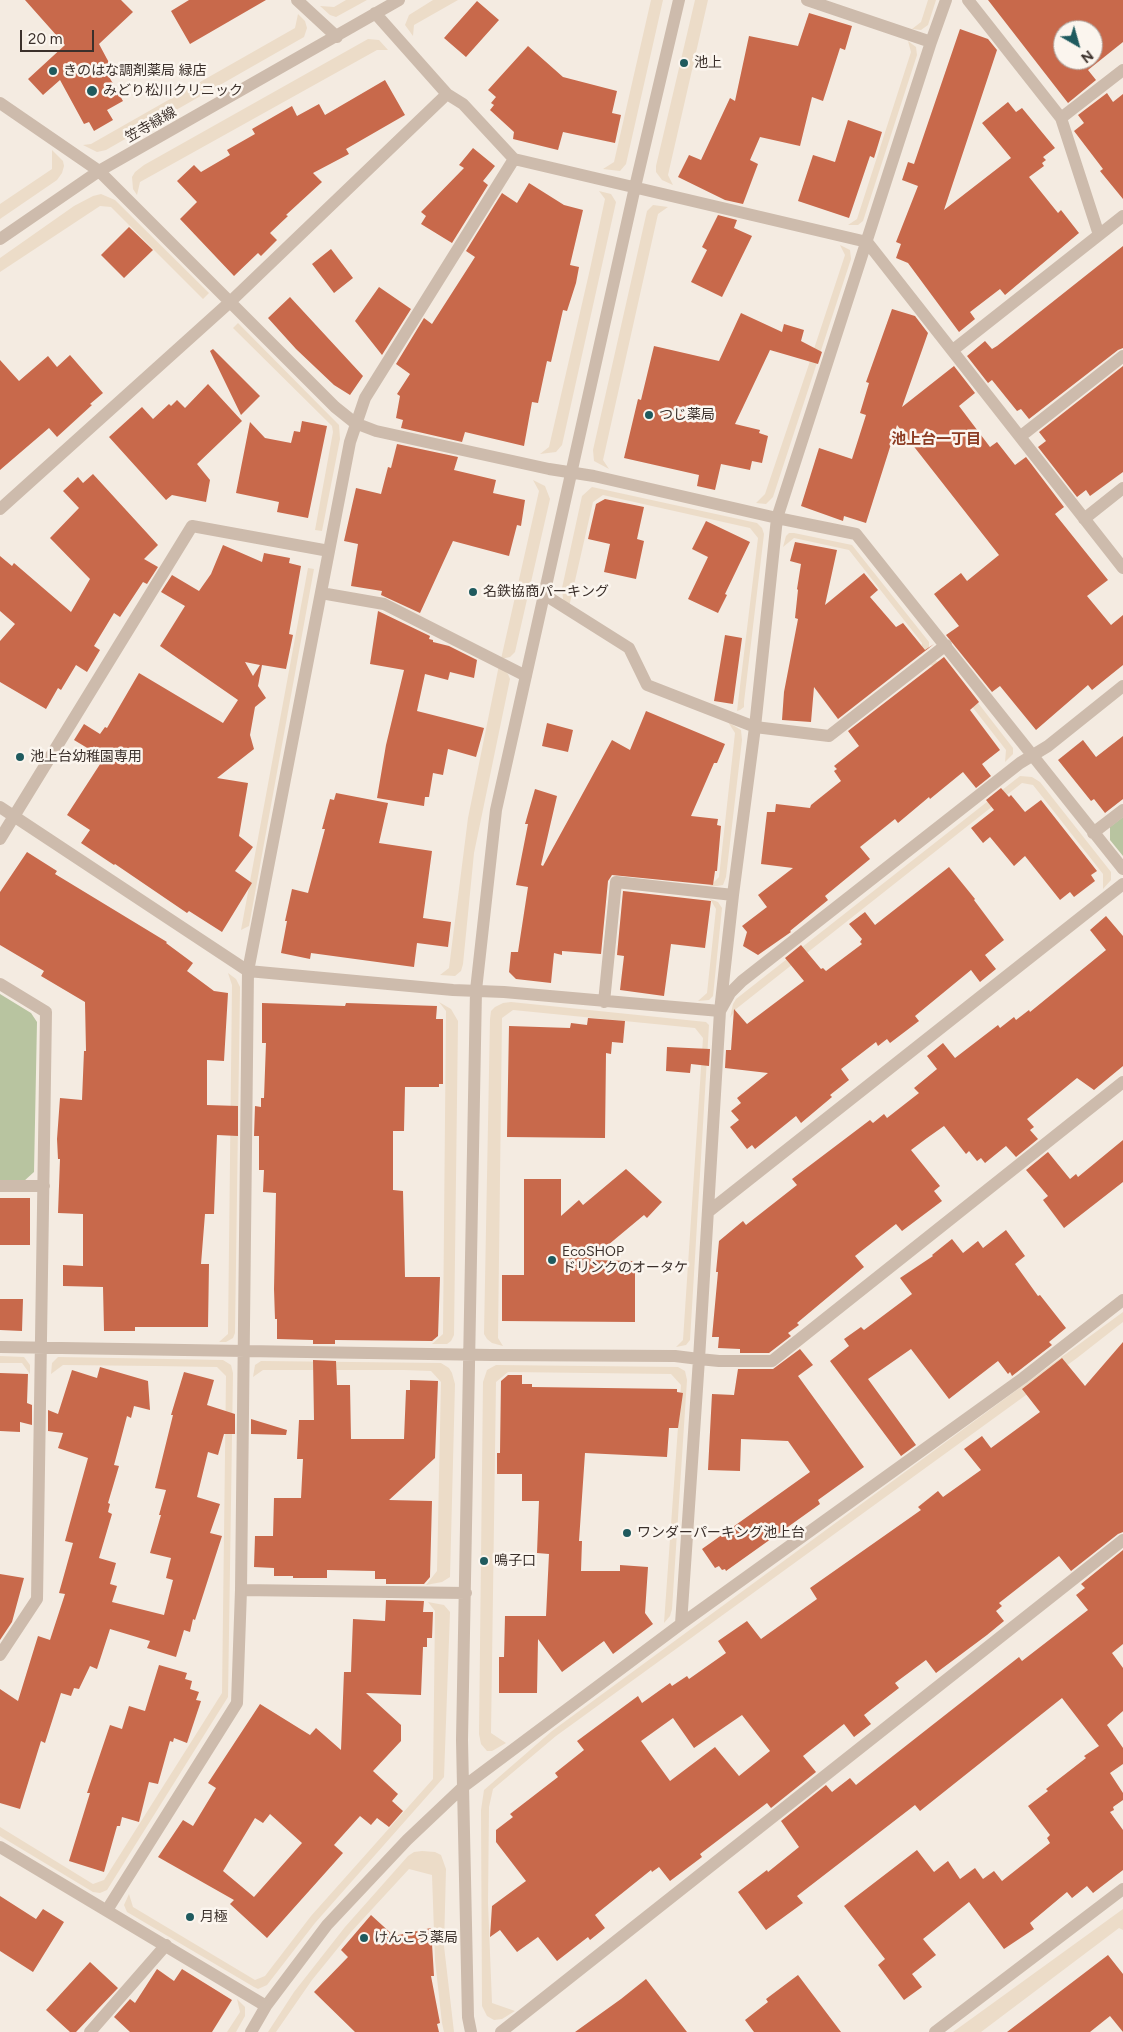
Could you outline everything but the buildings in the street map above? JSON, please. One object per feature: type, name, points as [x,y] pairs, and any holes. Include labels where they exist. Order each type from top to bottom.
[{"type":"street","points":[[297,0],[336,37]]},
{"type":"street","name":"笠寺緑線","points":[[0,239],[99,171],[399,0]]},
{"type":"street","points":[[471,2032],[468,2017],[463,1788],[476,990],[496,810],[634,187],[679,0]]},
{"type":"street","points":[[807,0],[931,42]]},
{"type":"street","points":[[681,1624],[720,1011],[755,726],[777,518],[946,0]]},
{"type":"street","points":[[968,0],[1061,118],[1100,235]]},
{"type":"street","points":[[375,14],[447,94],[463,104],[514,159],[867,242],[1123,568]]},
{"type":"street","points":[[1061,118],[1123,70]]},
{"type":"street","points":[[0,510],[230,302],[447,94]]},
{"type":"street","points":[[0,103],[99,171],[335,408],[355,422],[376,431],[571,473],[594,476],[856,534],[1123,869]]},
{"type":"street","points":[[107,1910],[238,1703],[248,971],[350,442],[355,422],[365,398],[514,159]]},
{"type":"street","points":[[953,350],[1123,216]]},
{"type":"street","points":[[1021,436],[1123,356]]},
{"type":"street","points":[[1084,519],[1123,488]]},
{"type":"street","points":[[0,839],[192,526],[329,551]]},
{"type":"street","points":[[321,593],[384,604],[526,676]]},
{"type":"street","points":[[545,595],[629,648],[647,685],[755,726],[829,736],[946,645]]},
{"type":"street","points":[[720,1011],[730,993],[742,981],[1020,763],[1048,746],[1123,686]]},
{"type":"street","points":[[0,807],[248,971],[453,990],[476,990],[720,1011]]},
{"type":"street","points":[[1094,833],[1123,810]]},
{"type":"street","points":[[604,1002],[616,882],[733,895]]},
{"type":"street","points":[[708,1212],[1123,884]]},
{"type":"street","points":[[0,984],[46,1012],[37,1599],[0,1655]]},
{"type":"street","points":[[0,1347],[469,1355],[675,1356],[699,1360],[772,1361],[1123,1082]]},
{"type":"street","points":[[0,1186],[44,1186]]},
{"type":"street","points":[[251,2032],[266,2006],[327,1925],[407,1840],[463,1788],[681,1624],[1016,1383],[1123,1300]]},
{"type":"street","points":[[501,2032],[1123,1540]]},
{"type":"street","points":[[241,1590],[466,1593]]},
{"type":"street","points":[[0,1847],[266,2006]]},
{"type":"street","points":[[935,2032],[1123,1889]]},
{"type":"street","points":[[90,2032],[166,1945]]},
{"type":"green space","points":[[1123,817],[1123,856],[1110,840],[1110,827]]},
{"type":"green space","points":[[0,994],[31,1013],[37,1022],[34,1172],[24,1181],[0,1181]]},
{"type":"shaded area","points":[[346,0],[367,0],[336,17],[330,15],[320,6],[334,7]]},
{"type":"shaded area","points":[[433,0],[458,0],[414,25],[413,36],[405,25],[409,15]]},
{"type":"shaded area","points":[[651,0],[663,0],[626,164],[620,171],[603,169],[614,162]]},
{"type":"shaded area","points":[[695,0],[708,0],[668,175],[673,185],[662,180],[656,172],[656,166]]},
{"type":"shaded area","points":[[928,0],[936,0],[928,25],[921,30],[912,29],[921,22]]},
{"type":"shaded area","points":[[298,14],[305,21],[307,28],[304,37],[106,150],[97,152],[83,145],[91,144],[295,28]]},
{"type":"shaded area","points":[[368,39],[379,40],[388,50],[377,50],[140,182],[137,195],[133,189],[132,177],[144,165]]},
{"type":"shaded area","points":[[908,41],[916,47],[917,55],[863,221],[858,225],[848,225],[857,219],[911,52]]},
{"type":"shaded area","points":[[52,150],[63,161],[64,166],[57,180],[0,219],[0,204],[52,169]]},
{"type":"shaded area","points":[[599,191],[611,194],[616,202],[562,445],[556,452],[540,454],[549,447],[590,269],[605,199]]},
{"type":"shaded area","points":[[101,194],[115,200],[209,293],[203,299],[111,207],[100,206],[0,272],[0,258],[74,206]]},
{"type":"shaded area","points":[[653,205],[668,207],[658,214],[603,460],[609,469],[594,461],[593,450],[647,211]]},
{"type":"shaded area","points":[[840,245],[850,250],[851,259],[773,497],[766,504],[756,503],[765,494],[845,255]]},
{"type":"shaded area","points":[[238,323],[339,425],[340,439],[322,531],[315,530],[333,432],[332,426],[233,328]]},
{"type":"shaded area","points":[[533,480],[545,486],[550,499],[515,652],[510,657],[501,659],[539,491]]},
{"type":"shaded area","points":[[592,487],[757,523],[762,528],[764,534],[744,707],[740,710],[737,711],[758,538],[750,528],[603,495],[593,502],[569,607],[563,599],[562,588],[582,496]]},
{"type":"shaded area","points":[[789,533],[852,545],[929,642],[929,648],[920,655],[922,643],[849,550],[794,538],[783,547],[786,536]]},
{"type":"shaded area","points":[[308,568],[314,569],[249,926],[241,930]]},
{"type":"shaded area","points":[[935,661],[947,663],[1013,748],[1013,754],[1005,762],[1006,750],[942,668],[930,665]]},
{"type":"shaded area","points":[[499,665],[508,674],[510,679],[474,853],[463,964],[461,971],[455,976],[440,975],[449,968],[468,818]]},
{"type":"shaded area","points":[[728,722],[741,730],[742,740],[726,877],[723,885],[710,886],[719,877],[735,733]]},
{"type":"shaded area","points":[[1020,776],[1032,777],[1040,782],[1111,872],[1111,880],[1103,889],[1103,874],[1033,785],[1022,783],[736,1009],[730,1018],[736,999]]},
{"type":"shaded area","points":[[710,899],[718,902],[722,908],[713,996],[709,1000],[698,1001],[707,993],[716,909]]},
{"type":"shaded area","points":[[228,973],[236,979],[240,987],[235,1333],[233,1338],[226,1342],[219,1342],[228,1334],[232,985]]},
{"type":"shaded area","points":[[439,1002],[451,1009],[458,1021],[454,1335],[447,1344],[432,1344],[443,1334],[446,1011]]},
{"type":"shaded area","points":[[511,1002],[706,1022],[709,1025],[690,1340],[686,1345],[676,1347],[683,1340],[703,1038],[695,1028],[513,1010],[502,1018],[498,1338],[503,1346],[492,1343],[484,1334],[490,1019],[491,1011],[495,1007]]},
{"type":"shaded area","points":[[1123,1312],[1123,1322],[1077,1358],[556,1736],[493,1789],[489,1807],[488,1903],[492,2003],[515,2011],[502,2019],[494,2020],[487,2016],[482,2006],[481,1810],[484,1790],[552,1731]]},
{"type":"shaded area","points":[[0,1356],[24,1357],[30,1365],[30,1374],[22,1363],[0,1363]]},
{"type":"shaded area","points":[[58,1357],[223,1360],[231,1365],[233,1373],[228,1697],[107,1890],[100,1893],[93,1892],[0,1836],[0,1827],[93,1884],[104,1880],[222,1693],[226,1376],[217,1367],[155,1366],[63,1365],[51,1374],[52,1363]]},
{"type":"shaded area","points":[[261,1361],[441,1363],[449,1368],[455,1384],[450,1577],[442,1582],[426,1585],[437,1571],[441,1382],[431,1371],[404,1370],[263,1370],[253,1377],[255,1365]]},
{"type":"shaded area","points":[[496,1365],[678,1367],[685,1371],[687,1380],[672,1609],[670,1616],[664,1623],[681,1385],[671,1374],[508,1372],[496,1382],[491,1733],[506,1743],[492,1751],[487,1751],[481,1744],[479,1734],[483,1382],[487,1370]]},
{"type":"shaded area","points":[[428,1602],[444,1605],[450,1612],[444,1777],[315,1923],[267,1985],[258,1989],[254,1987],[127,1912],[124,1905],[129,1894],[133,1907],[255,1980],[265,1976],[311,1916],[433,1779],[435,1611]]},
{"type":"shaded area","points":[[414,1852],[435,1852],[441,1855],[446,1869],[444,1946],[454,2032],[444,2032],[442,2023],[435,1960],[432,1875],[409,1869],[351,1932],[312,1980],[276,2032],[268,2032],[294,1992],[345,1927],[408,1856]]},
{"type":"shaded area","points":[[1123,1909],[1123,1930],[1119,1928],[981,2032],[953,2032]]},
{"type":"shaded area","points":[[237,1999],[245,2007],[245,2016],[236,2032],[227,2032],[240,2012]]},
{"type":"place","name":"池上","points":[[684,63]]},
{"type":"place","name":"きのはな調剤薬局 緑店","points":[[53,71]]},
{"type":"place","name":"みどり松川クリニック","points":[[92,91]]},
{"type":"place","name":"つじ薬局","points":[[649,415]]},
{"type":"place","name":"名鉄協商パーキング","points":[[473,592]]},
{"type":"place","name":"池上台幼稚園専用","points":[[20,757]]},
{"type":"place","name":"EcoSHOP ドリンクのオータケ","points":[[552,1260]]},
{"type":"place","name":"ワンダーパーキング池上台","points":[[627,1533]]},
{"type":"place","name":"鳴子口","points":[[484,1561]]},
{"type":"place","name":"月極","points":[[190,1917]]},
{"type":"place","name":"けんこう薬局","points":[[364,1938]]},
{"type":"district","name":"池上台一丁目","points":[[936,440]]}]
